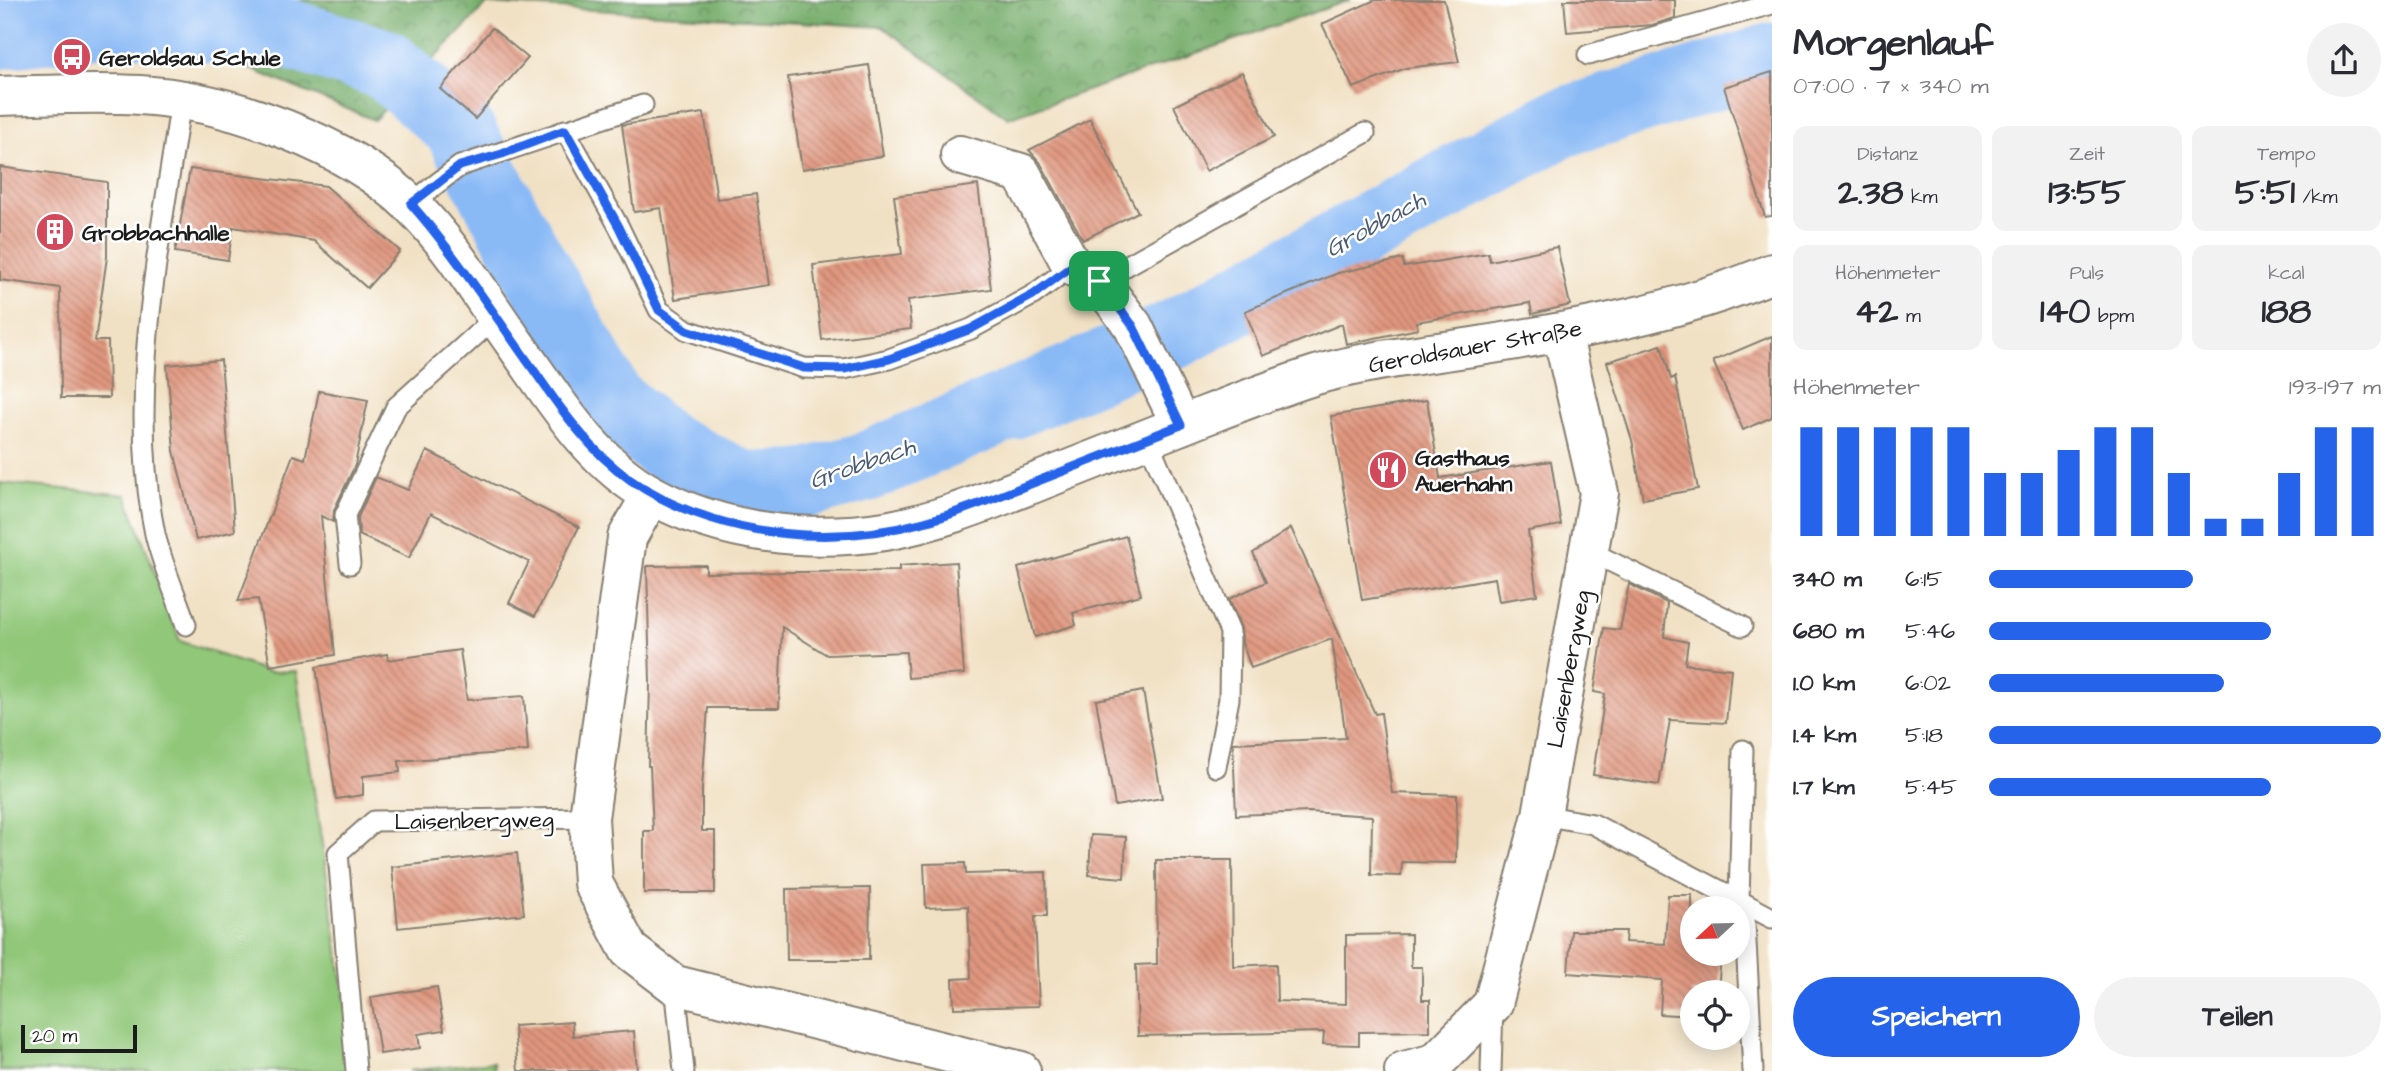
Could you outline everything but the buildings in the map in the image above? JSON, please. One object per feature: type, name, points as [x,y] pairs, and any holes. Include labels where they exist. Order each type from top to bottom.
[{"type":"street","name":"Geroldsauer Straße","points":[[0,96],[142,95],[181,100],[271,124],[316,142],[349,160],[411,204],[439,236],[566,416],[592,446],[620,472],[651,495],[688,511],[766,532],[806,536],[872,532],[937,518],[1267,391],[1321,374],[1381,361],[1562,333],[1660,310],[1772,273]]},
{"type":"street","points":[[960,155],[1021,173],[1086,274],[1133,326],[1156,373],[1164,432]]},
{"type":"street","name":"Laisenbergweg","points":[[1404,1071],[1435,1063],[1493,1004],[1542,815],[1599,493],[1562,333]]},
{"type":"street","points":[[651,495],[628,538],[589,818],[593,883],[629,950],[675,985],[1021,1071]]},
{"type":"lane","points":[[1588,55],[1772,4]]},
{"type":"lane","points":[[181,100],[148,327],[144,442],[155,535],[186,625]]},
{"type":"lane","points":[[411,204],[460,166],[643,105]]},
{"type":"lane","points":[[565,130],[619,227],[659,310],[687,330],[744,349],[804,368],[844,369],[889,359],[971,329],[1033,295],[1086,274],[1365,133]]},
{"type":"lane","points":[[350,564],[345,515],[396,407],[496,317]]},
{"type":"lane","points":[[1164,432],[1230,632],[1228,699],[1216,768]]},
{"type":"lane","points":[[1589,551],[1742,626]]},
{"type":"lane","points":[[1741,896],[1743,750]]},
{"type":"lane","points":[[1542,815],[1593,824],[1728,896]]},
{"type":"lane","name":"Laisenbergweg","points":[[356,1071],[338,853],[374,821],[589,818]]},
{"type":"lane","points":[[1750,907],[1772,918]]},
{"type":"lane","points":[[1746,966],[1753,1071]]},
{"type":"lane","points":[[675,985],[684,1071]]},
{"type":"lane","name":"Laisenbergweg","points":[[1491,1071],[1493,1004]]},
{"type":"green space","points":[[118,0],[1350,0],[1008,118],[883,27],[487,4],[374,120],[112,12]]},
{"type":"green space","points":[[0,483],[126,495],[180,641],[269,672],[296,671],[356,1071],[0,1071]]},
{"type":"green space","points":[[493,1062],[494,1071],[409,1071]]},
{"type":"waterway","name":"Grobbach","points":[[0,34],[119,20],[230,30],[279,31],[385,64],[458,127],[610,400],[664,446],[745,487],[800,485],[866,467],[1177,333],[1558,124],[1772,58]]},
{"type":"place","name":"Geroldsau Schule","points":[[72,57]]},
{"type":"place","name":"Grobbachhalle","points":[[55,232]]},
{"type":"place","name":"Gasthaus Auerhahn","points":[[1388,470]]},
{"type":"route","points":[[565,130],[619,227],[659,310],[687,330],[804,368],[844,369],[889,359],[971,329],[1033,295],[1072,266],[1099,281],[1133,326],[1181,425],[925,522],[886,531],[846,535],[806,536],[766,532],[688,511],[651,495],[620,472],[592,446],[566,416],[439,236],[411,204],[460,166],[502,154],[565,130]]}]
